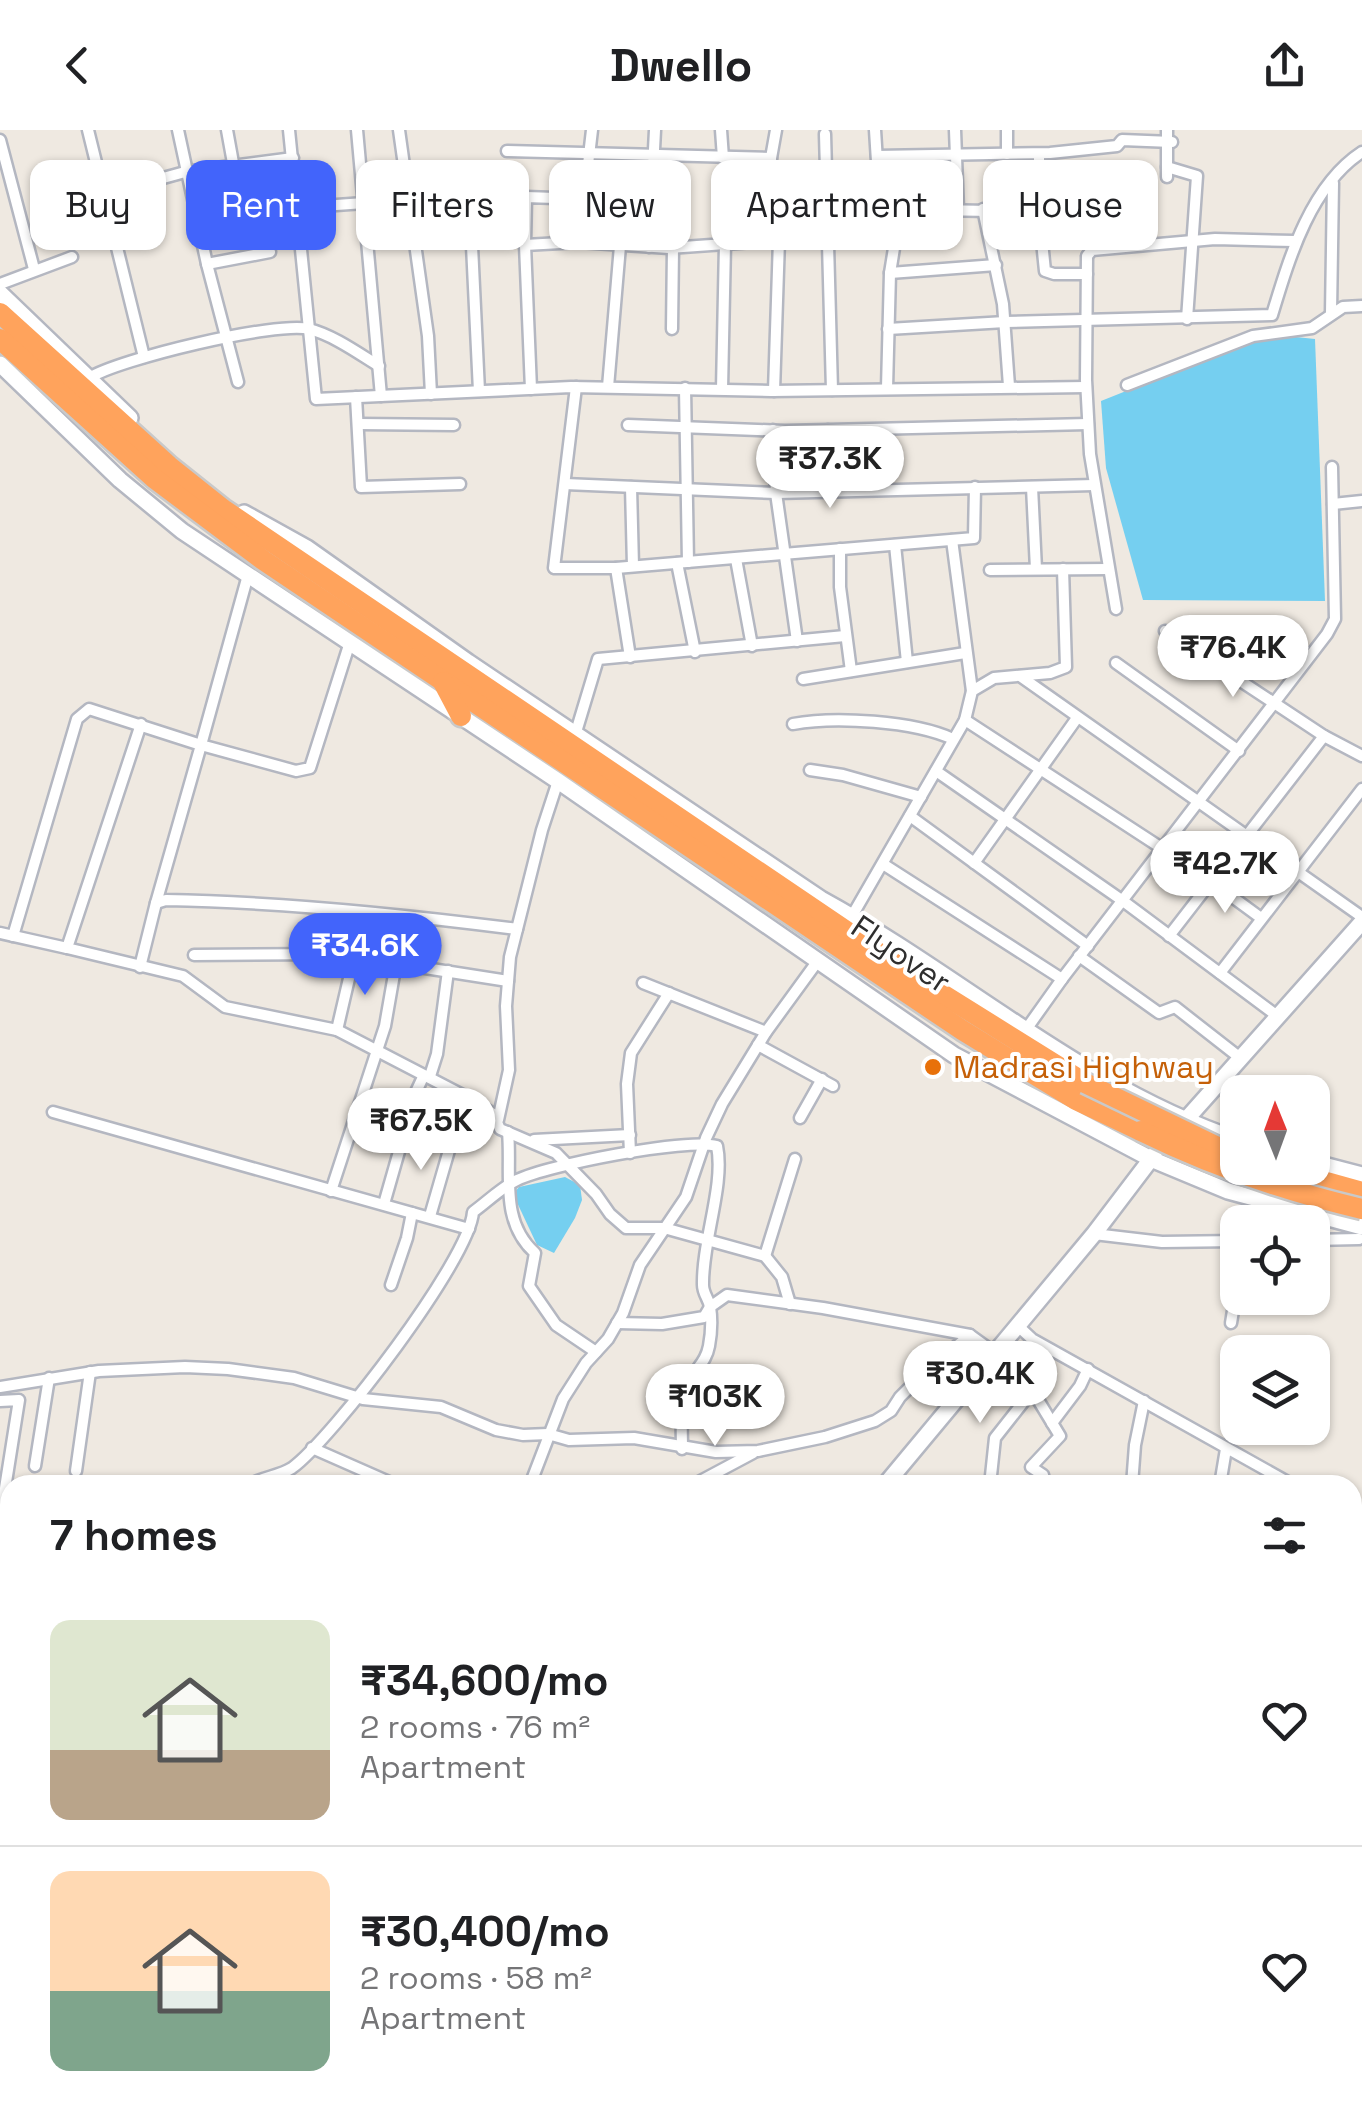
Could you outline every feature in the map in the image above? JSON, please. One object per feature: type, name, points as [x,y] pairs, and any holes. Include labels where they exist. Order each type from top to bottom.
[{"type":"highway","name":"Flyover","points":[[0,313],[182,477],[223,509],[559,739],[1015,1042],[1085,1084],[1220,1147]]},
{"type":"highway","name":"Flyover","points":[[2,351],[197,512],[442,680],[559,739],[962,1030],[1076,1100],[1218,1166],[1362,1209]]},
{"type":"highway","points":[[428,649],[452,651]]},
{"type":"highway","points":[[442,680],[460,716]]},
{"type":"highway","points":[[1330,1183],[1362,1192]]},
{"type":"street","points":[[88,130],[96,160]]},
{"type":"street","points":[[166,177],[186,172],[178,130]]},
{"type":"street","points":[[227,130],[232,160]]},
{"type":"street","points":[[272,160],[292,158],[289,130]]},
{"type":"street","points":[[357,130],[360,160]]},
{"type":"street","points":[[399,130],[404,160]]},
{"type":"street","points":[[588,160],[592,130]]},
{"type":"street","points":[[653,160],[655,130]]},
{"type":"street","points":[[721,130],[723,158]]},
{"type":"street","points":[[506,150],[770,158],[776,130]]},
{"type":"street","points":[[875,130],[877,160]]},
{"type":"street","points":[[955,130],[956,160]]},
{"type":"street","points":[[1006,130],[1007,154]]},
{"type":"street","points":[[825,134],[826,160]]},
{"type":"street","points":[[877,156],[1040,154],[1117,146],[1122,140],[1169,138],[1167,172],[1197,176],[1187,319]]},
{"type":"street","points":[[0,140],[34,269]]},
{"type":"street","points":[[888,329],[1272,315],[1294,241],[1333,182],[1362,152]]},
{"type":"street","points":[[1040,154],[1040,160]]},
{"type":"street","points":[[1332,313],[1333,182]]},
{"type":"street","points":[[963,210],[983,209]]},
{"type":"street","points":[[1116,609],[1094,486],[1088,424],[1087,256],[1092,250],[1215,239],[1294,241]]},
{"type":"street","points":[[118,250],[144,357]]},
{"type":"street","points":[[204,250],[238,382]]},
{"type":"street","points":[[301,250],[316,399],[608,386],[774,391],[1086,386]]},
{"type":"street","points":[[368,250],[381,396]]},
{"type":"street","points":[[417,250],[431,394]]},
{"type":"street","points":[[473,250],[480,391]]},
{"type":"street","points":[[525,250],[531,389]]},
{"type":"street","points":[[608,386],[620,250]]},
{"type":"street","points":[[672,329],[673,250]]},
{"type":"street","points":[[722,389],[725,250]]},
{"type":"street","points":[[773,250],[774,391]]},
{"type":"street","points":[[830,250],[832,390]]},
{"type":"street","points":[[887,388],[894,250]]},
{"type":"street","points":[[993,250],[1009,386]]},
{"type":"street","points":[[1042,250],[1044,271],[1087,274]]},
{"type":"street","points":[[207,264],[270,252]]},
{"type":"street","points":[[0,284],[72,257]]},
{"type":"street","points":[[890,273],[996,265]]},
{"type":"street","points":[[0,293],[163,450],[244,513],[307,548],[452,651],[559,739],[852,916],[1090,1071],[1220,1133]]},
{"type":"street","points":[[1127,386],[1253,336],[1312,328],[1343,307],[1362,306]]},
{"type":"street","points":[[89,378],[144,357],[226,339],[308,328],[379,366]]},
{"type":"street","points":[[2,351],[161,515],[558,781],[954,1054],[1150,1159],[1228,1191],[1360,1233]]},
{"type":"street","points":[[576,387],[554,568],[616,568],[974,538],[975,487]]},
{"type":"street","points":[[686,388],[683,562],[695,652]]},
{"type":"street","points":[[356,397],[362,488],[460,484]]},
{"type":"street","points":[[358,424],[454,425]]},
{"type":"street","points":[[628,425],[828,430],[1088,424]]},
{"type":"street","points":[[773,430],[776,492],[798,641]]},
{"type":"street","points":[[828,430],[832,491]]},
{"type":"street","points":[[1025,1032],[1327,634],[1334,619],[1332,466]]},
{"type":"street","points":[[565,484],[776,492],[1094,486]]},
{"type":"street","points":[[632,486],[632,566]]},
{"type":"street","points":[[1032,487],[1036,570]]},
{"type":"street","points":[[1333,504],[1362,501]]},
{"type":"street","points":[[852,916],[965,720],[972,691],[952,540]]},
{"type":"street","points":[[896,545],[906,662]]},
{"type":"street","points":[[840,549],[850,671]]},
{"type":"street","points":[[736,559],[752,646]]},
{"type":"street","points":[[616,568],[630,657]]},
{"type":"street","points":[[990,570],[1108,569]]},
{"type":"street","points":[[972,691],[994,678],[1050,673],[1066,667],[1064,570]]},
{"type":"street","points":[[140,967],[248,574]]},
{"type":"street","points":[[1165,630],[1324,736],[1362,756]]},
{"type":"street","points":[[1237,678],[1273,632]]},
{"type":"street","points":[[559,739],[598,659],[845,636]]},
{"type":"street","points":[[13,936],[78,719],[89,709],[296,771],[310,768],[350,642]]},
{"type":"street","points":[[803,679],[965,654]]},
{"type":"street","points":[[1116,663],[1239,751]]},
{"type":"street","points":[[894,1475],[1094,1234],[1150,1159],[1362,919],[1020,676]]},
{"type":"street","points":[[974,863],[1077,718]]},
{"type":"street","points":[[965,720],[1163,850]]},
{"type":"street","points":[[793,724],[862,722],[908,727],[953,739]]},
{"type":"street","points":[[67,948],[141,724]]},
{"type":"street","points":[[1169,936],[1324,736]]},
{"type":"street","points":[[810,770],[921,797]]},
{"type":"street","points":[[936,770],[1276,1015]]},
{"type":"street","points":[[558,781],[517,929],[508,981],[508,1070],[498,1120],[500,1129],[556,1152],[618,1224],[632,1230],[664,1228],[765,1256],[782,1277],[790,1304]]},
{"type":"street","points":[[1220,973],[1362,788]]},
{"type":"street","points":[[910,816],[1088,946]]},
{"type":"street","points":[[883,864],[1062,979]]},
{"type":"street","points":[[1212,882],[1261,918]]},
{"type":"street","points":[[156,903],[243,901],[517,929]]},
{"type":"street","points":[[0,933],[183,976],[224,1007],[274,1014],[337,1030],[430,1076],[498,1120]]},
{"type":"street","points":[[194,955],[287,953],[354,957],[508,981]]},
{"type":"street","points":[[1079,956],[1158,1013],[1175,1006],[1239,1057]]},
{"type":"street","points":[[337,1030],[354,957]]},
{"type":"street","points":[[332,1191],[385,1026],[396,962]]},
{"type":"street","points":[[535,1475],[563,1399],[617,1323],[633,1276],[686,1197],[722,1104],[766,1032],[817,962]]},
{"type":"street","points":[[430,1076],[437,1054],[448,971]]},
{"type":"street","points":[[643,983],[766,1032]]},
{"type":"street","points":[[630,1153],[627,1084],[631,1054],[669,993]]},
{"type":"street","points":[[758,1046],[833,1086]]},
{"type":"street","points":[[384,1204],[416,1092],[423,1077],[430,1076]]},
{"type":"street","points":[[800,1118],[822,1079]]},
{"type":"street","points":[[53,1112],[430,1216],[468,1230]]},
{"type":"street","points":[[408,1128],[452,1140],[430,1216]]},
{"type":"street","points":[[508,1132],[507,1188],[511,1212],[535,1253],[529,1286],[556,1324],[596,1352]]},
{"type":"street","points":[[534,1140],[630,1134]]},
{"type":"street","points":[[287,1475],[358,1397],[448,1275],[474,1212],[516,1180],[630,1153],[704,1143],[717,1146],[720,1161],[705,1241],[703,1290],[710,1306],[706,1356],[703,1366],[692,1374],[685,1392],[680,1422],[682,1448]]},
{"type":"street","points":[[765,1256],[794,1159]]},
{"type":"street","points":[[1330,1167],[1362,1176]]},
{"type":"street","points":[[390,1285],[408,1238],[412,1213]]},
{"type":"street","points":[[1330,1237],[1360,1233]]},
{"type":"street","points":[[1094,1234],[1162,1242],[1220,1241]]},
{"type":"street","points":[[617,1323],[676,1323],[704,1317],[710,1306],[727,1296],[970,1335],[999,1347],[1060,1436],[1032,1467],[1043,1475]]},
{"type":"street","points":[[1231,1324],[1232,1315]]},
{"type":"street","points":[[1017,1325],[1032,1339],[1272,1475]]},
{"type":"street","points":[[0,1386],[90,1372],[184,1367],[228,1370],[294,1378],[358,1397],[428,1404],[496,1430],[534,1436],[548,1434],[569,1440],[634,1438],[716,1452],[758,1451],[825,1437],[875,1421],[891,1412],[924,1374],[970,1335]]},
{"type":"street","points":[[1052,1423],[1088,1369]]},
{"type":"street","points":[[76,1471],[90,1372]]},
{"type":"street","points":[[34,1466],[49,1378]]},
{"type":"street","points":[[991,1475],[996,1438],[1032,1391]]},
{"type":"street","points":[[0,1401],[19,1400],[7,1475]]},
{"type":"street","points":[[1133,1475],[1144,1401]]},
{"type":"street","points":[[312,1448],[373,1475]]},
{"type":"street","points":[[1222,1475],[1226,1449]]},
{"type":"street","points":[[712,1475],[758,1451]]},
{"type":"street","points":[[271,1475],[288,1471]]},
{"type":"water","points":[[1277,335],[1315,339],[1325,601],[1143,600],[1106,468],[1101,401]]},
{"type":"water","points":[[565,1177],[580,1185],[582,1200],[554,1253],[537,1245],[513,1194],[519,1187]]},
{"type":"place","name":"Madrasi Highway","points":[[933,1067]]}]
